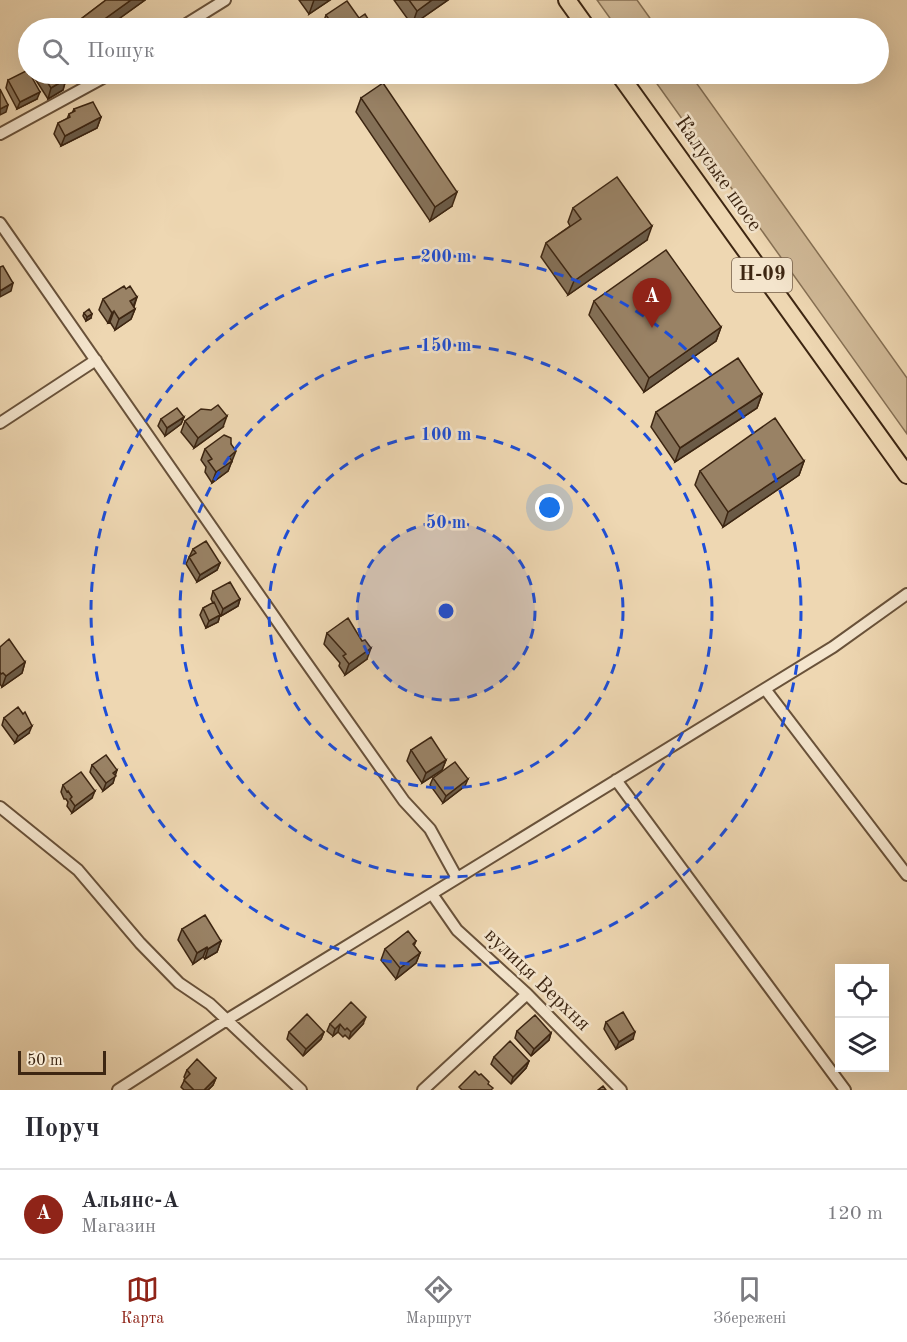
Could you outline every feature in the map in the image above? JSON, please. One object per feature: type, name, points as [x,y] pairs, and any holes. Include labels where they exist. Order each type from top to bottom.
[{"type":"main road","points":[[567,0],[580,18]]},
{"type":"main road","name":"Калуське шосе","points":[[626,84],[907,475]]},
{"type":"street","points":[[196,18],[225,0]]},
{"type":"street","points":[[0,134],[92,84]]},
{"type":"street","points":[[0,223],[398,791],[430,829],[457,878]]},
{"type":"street","points":[[0,423],[96,360]]},
{"type":"street","points":[[118,1090],[228,1019],[833,647],[907,594]]},
{"type":"street","points":[[765,689],[907,875]]},
{"type":"street","points":[[616,780],[845,1090]]},
{"type":"street","points":[[0,807],[78,870],[140,943],[179,983],[228,1019],[301,1090]]},
{"type":"street","name":"вулиця Верхня","points":[[432,894],[457,930],[527,994],[621,1090]]},
{"type":"street","points":[[423,1090],[527,994]]},
{"type":"shaded area","points":[[597,0],[637,0],[650,18],[610,18]]},
{"type":"shaded area","points":[[657,84],[697,84],[907,378],[907,434]]},
{"type":"building","points":[[106,0],[131,0],[106,18],[82,18]]},
{"type":"building","points":[[409,0],[432,0],[417,11]]},
{"type":"building","points":[[347,1],[359,18],[328,18],[326,15]]},
{"type":"building","points":[[18,75],[18,84],[36,84],[40,92],[20,102],[8,80]]},
{"type":"building","points":[[384,84],[457,192],[435,207],[361,98]]},
{"type":"building","points":[[0,89],[8,105],[0,109]]},
{"type":"building","points":[[93,102],[101,117],[65,136],[58,123],[70,117],[69,114],[75,111],[74,109]]},
{"type":"building","points":[[617,177],[652,226],[574,281],[546,243],[581,219],[573,208]]},
{"type":"building","points":[[666,250],[721,327],[649,378],[594,301]]},
{"type":"building","points":[[3,266],[13,283],[0,291],[0,267]]},
{"type":"building","points":[[124,286],[126,289],[130,286],[137,297],[130,301],[135,309],[119,319],[103,299]]},
{"type":"building","points":[[89,309],[92,314],[87,317],[84,313]]},
{"type":"building","points":[[738,358],[762,394],[680,448],[656,412]]},
{"type":"building","points":[[218,405],[227,416],[198,438],[185,421],[201,409],[211,410]]},
{"type":"building","points":[[177,408],[184,417],[167,428],[161,419]]},
{"type":"building","points":[[775,418],[804,461],[728,512],[700,471]]},
{"type":"building","points":[[224,435],[231,438],[231,444],[236,451],[229,457],[232,461],[216,472],[208,461],[212,459],[205,449]]},
{"type":"building","points":[[206,541],[220,563],[200,575],[189,557],[196,553],[193,549]]},
{"type":"building","points":[[230,582],[240,599],[223,609],[213,591]]},
{"type":"building","points":[[214,602],[220,615],[209,621],[203,608]]},
{"type":"building","points":[[348,618],[362,641],[365,640],[371,648],[349,664],[343,656],[346,654],[327,633]]},
{"type":"building","points":[[9,639],[25,662],[6,676],[0,672],[0,647]]},
{"type":"building","points":[[18,707],[23,714],[25,712],[32,726],[18,736],[4,718]]},
{"type":"building","points":[[431,737],[446,760],[426,773],[411,750]]},
{"type":"building","points":[[106,755],[117,770],[113,773],[116,776],[106,783],[92,765]]},
{"type":"building","points":[[455,762],[468,779],[446,796],[433,778]]},
{"type":"building","points":[[81,772],[95,791],[75,806],[70,799],[72,797],[63,785]]},
{"type":"building","points":[[205,915],[221,941],[197,953],[182,929]]},
{"type":"building","points":[[408,931],[416,941],[413,944],[420,953],[400,968],[385,949]]},
{"type":"building","points":[[351,1002],[366,1017],[351,1032],[347,1028],[345,1030],[340,1024],[335,1029],[330,1024]]},
{"type":"building","points":[[623,1012],[635,1032],[619,1042],[606,1022]]},
{"type":"building","points":[[307,1014],[324,1032],[306,1049],[289,1032]]},
{"type":"building","points":[[535,1015],[551,1033],[534,1049],[517,1031]]},
{"type":"building","points":[[510,1041],[529,1061],[513,1077],[494,1057]]},
{"type":"building","points":[[197,1059],[216,1078],[204,1090],[194,1090],[184,1080],[190,1074],[187,1070]]},
{"type":"building","points":[[475,1071],[489,1082],[488,1084],[493,1088],[491,1090],[462,1090],[459,1087]]},
{"type":"place","name":"Альянс-А","points":[[652,328]]}]
